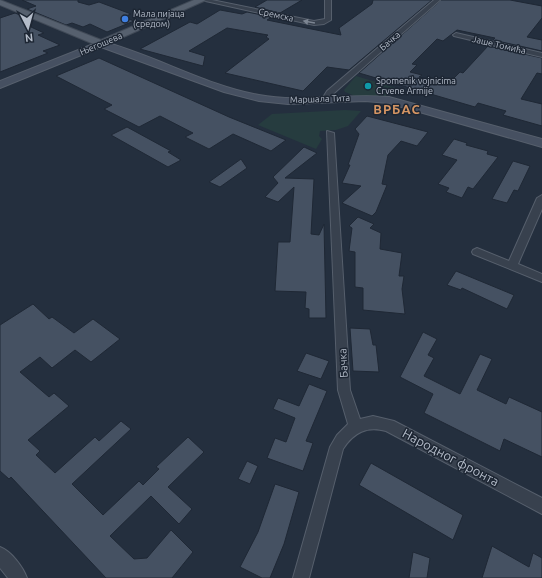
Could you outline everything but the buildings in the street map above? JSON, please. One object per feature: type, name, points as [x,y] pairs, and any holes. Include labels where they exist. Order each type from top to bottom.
[{"type":"main road","name":"Његошева","points":[[101,44],[203,0]]},
{"type":"main road","points":[[0,2],[101,44]]},
{"type":"street","name":"Сремска","points":[[203,0],[314,23],[322,23],[328,20],[328,0]]},
{"type":"street","name":"Бачка","points":[[326,99],[330,93],[437,0]]},
{"type":"street","name":"Јаше Томића","points":[[456,35],[542,55]]},
{"type":"street","name":"Његошева","points":[[0,85],[101,44]]},
{"type":"street","name":"Маршала Тита","points":[[101,44],[250,96],[277,100],[365,98],[394,100],[542,143]]},
{"type":"street","name":"Бачка","points":[[330,133],[344,390],[351,415],[356,426]]},
{"type":"street","points":[[512,266],[542,198]]},
{"type":"street","points":[[477,252],[542,278]]},
{"type":"street","name":"Народног фронта","points":[[356,426],[374,422],[389,425],[542,506]]},
{"type":"street","points":[[302,578],[332,460],[342,438],[356,426]]},
{"type":"street","points":[[0,555],[19,578]]},
{"type":"green space","points":[[356,76],[396,88],[386,96],[355,96],[345,92],[344,90]]},
{"type":"green space","points":[[345,110],[361,111],[348,126],[336,130],[320,131],[319,136],[322,139],[316,149],[258,125],[272,114]]},
{"type":"place","name":"Мала пијаца (средом)","points":[[125,19]]},
{"type":"place","name":"Spomenik vojnicima Crvene Armije","points":[[368,86]]},
{"type":"district","name":"ВРБАС","points":[[397,109]]}]
